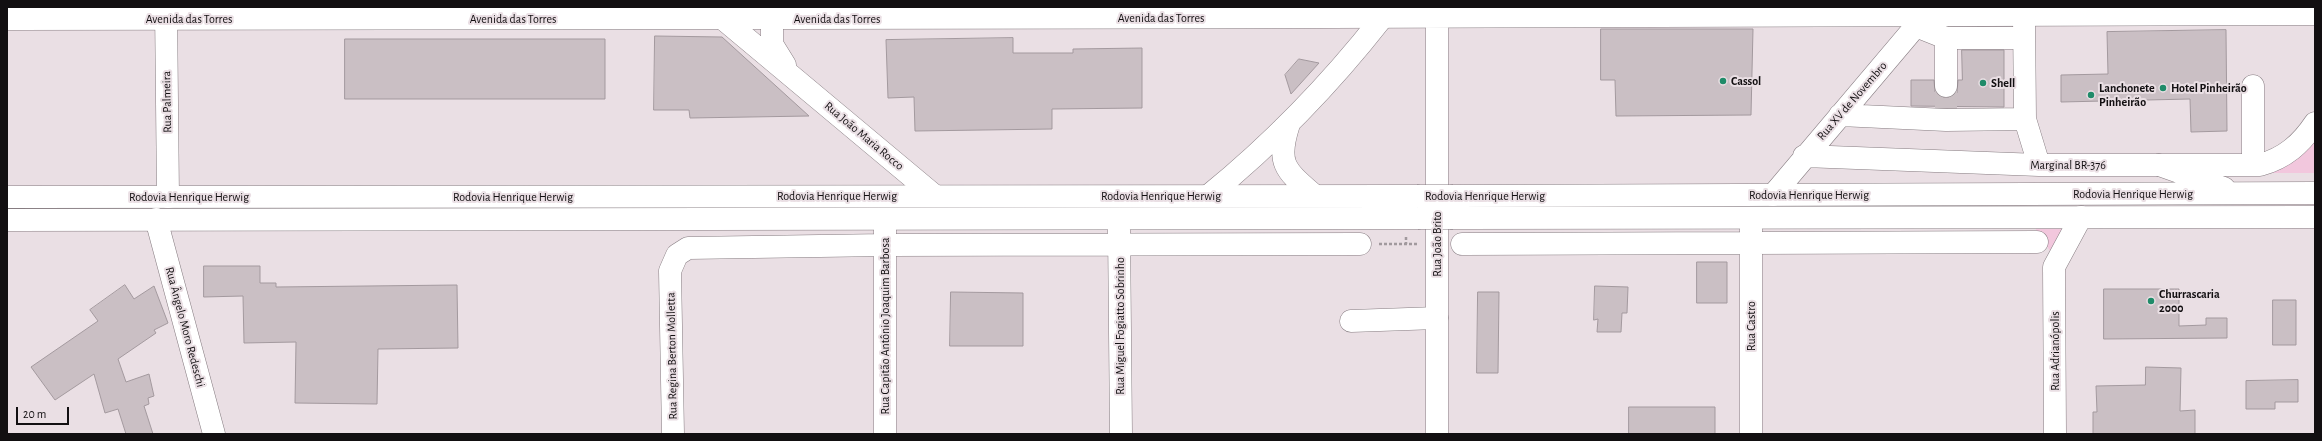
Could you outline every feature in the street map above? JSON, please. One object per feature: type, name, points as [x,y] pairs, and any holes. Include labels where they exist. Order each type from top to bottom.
[{"type":"main road","name":"Avenida das Torres","points":[[7,19],[166,13],[641,13],[722,18],[772,13],[1142,13],[1382,18],[1437,12],[1748,11],[1924,16],[2315,14]]},
{"type":"main road","name":"Rua João Brito","points":[[1437,12],[1437,434]]},
{"type":"main road","name":"Rua Palmeira","points":[[166,13],[168,197]]},
{"type":"main road","name":"Rua João Maria Rocco","points":[[772,13],[772,44],[793,76]]},
{"type":"main road","points":[[2024,15],[2025,118],[2039,165]]},
{"type":"main road","points":[[1924,16],[1946,38],[2024,38]]},
{"type":"main road","name":"Rua XV de Novembro","points":[[1773,195],[1804,156],[1924,16]]},
{"type":"main road","name":"Rua João Maria Rocco","points":[[722,18],[936,196]]},
{"type":"main road","points":[[1208,196],[1242,168],[1289,124],[1382,18]]},
{"type":"main road","points":[[1946,38],[1946,86]]},
{"type":"main road","points":[[2253,86],[2253,165]]},
{"type":"main road","points":[[1840,115],[2025,118]]},
{"type":"main road","name":"Marginal BR-376","points":[[1804,156],[2039,165],[2253,165],[2271,162],[2296,147],[2315,123]]},
{"type":"main road","points":[[1289,124],[1283,143],[1282,156],[1286,167],[1296,180],[1315,196]]},
{"type":"main road","points":[[2158,165],[2240,193]]},
{"type":"main road","name":"Rodovia Henrique Herwig","points":[[7,197],[1453,196],[2315,193]]},
{"type":"main road","points":[[2019,217],[2054,267]]},
{"type":"main road","name":"Rua Adrianópolis","points":[[2055,434],[2054,267],[2081,217]]},
{"type":"main road","points":[[2293,217],[2315,233]]},
{"type":"main road","name":"Rodovia Henrique Herwig","points":[[7,220],[2315,217]]},
{"type":"main road","name":"Rua Castro","points":[[1751,218],[1751,434]]},
{"type":"main road","name":"Rua Ângelo Moro Redeschi","points":[[156,219],[214,434]]},
{"type":"main road","name":"Rua Capitão Antônio Joaquim Barbosa","points":[[884,219],[885,434]]},
{"type":"main road","name":"Rua Miguel Fogiatto Sobrinho","points":[[1119,219],[1121,434]]},
{"type":"main road","points":[[1462,244],[2037,242]]},
{"type":"main road","name":"Rua Regina Berton Molletta","points":[[673,434],[670,277],[671,267],[677,255],[688,248],[696,246],[1360,244]]},
{"type":"main road","points":[[1351,321],[1437,318]]},
{"type":"path","points":[[1360,244],[1406,244]]},
{"type":"shaded area","points":[[7,7],[150,7],[150,11],[7,11]]},
{"type":"shaded area","points":[[213,7],[594,7],[215,12]]},
{"type":"shaded area","points":[[2314,132],[2315,173],[2271,173]]},
{"type":"shaded area","points":[[2035,228],[2069,228],[2054,257]]},
{"type":"building","points":[[1601,29],[1753,29],[1751,115],[1616,116],[1615,80],[1601,80]]},
{"type":"building","points":[[2226,30],[2227,131],[2191,132],[2190,99],[2061,102],[2061,75],[2108,74],[2107,32]]},
{"type":"building","points":[[655,36],[722,37],[809,116],[690,118],[689,110],[654,110]]},
{"type":"building","points":[[1013,38],[1013,53],[1073,53],[1073,49],[1142,48],[1142,108],[1052,109],[1052,129],[915,131],[914,97],[888,98],[886,40]]},
{"type":"building","points":[[345,39],[605,39],[605,99],[345,99]]},
{"type":"building","name":"Shell","points":[[1962,50],[2004,50],[2004,107],[1911,106],[1911,80],[1934,80],[1935,92],[1940,97],[1952,97],[1957,93],[1958,80],[1962,80]]},
{"type":"building","points":[[1299,59],[1319,63],[1291,94],[1285,75]]},
{"type":"building","points":[[1697,262],[1727,262],[1727,303],[1697,303]]},
{"type":"building","points":[[204,266],[260,266],[260,283],[276,283],[276,287],[457,285],[458,348],[378,349],[377,404],[295,403],[296,342],[244,343],[243,296],[204,297]]},
{"type":"building","points":[[125,285],[134,299],[154,286],[168,323],[154,330],[156,333],[118,359],[126,382],[149,374],[154,396],[148,398],[149,404],[144,406],[153,434],[126,434],[118,409],[105,413],[94,374],[55,400],[31,367],[98,321],[90,310]]},
{"type":"building","points":[[1595,286],[1628,287],[1627,313],[1622,313],[1621,332],[1597,332],[1598,319],[1594,320]]},
{"type":"building","points":[[2104,289],[2179,289],[2179,326],[2206,325],[2206,318],[2227,318],[2227,338],[2104,339]]},
{"type":"building","points":[[951,292],[1023,293],[1023,346],[950,346]]},
{"type":"building","points":[[1478,292],[1499,292],[1498,373],[1477,373]]},
{"type":"building","points":[[2273,300],[2296,300],[2296,345],[2273,345]]},
{"type":"building","points":[[2146,367],[2181,368],[2180,411],[2195,410],[2195,434],[2093,434],[2093,412],[2097,412],[2096,386],[2145,385]]},
{"type":"building","points":[[2298,380],[2298,402],[2275,402],[2275,409],[2246,409],[2246,381]]},
{"type":"building","points":[[1629,407],[1715,407],[1715,434],[1629,434]]},
{"type":"tunnel","points":[[1946,86],[1946,112]]},
{"type":"place","name":"Cassol","points":[[1723,81]]},
{"type":"place","name":"Shell","points":[[1983,83]]},
{"type":"place","name":"Hotel Pinheirão","points":[[2163,88]]},
{"type":"place","name":"Lanchonete Pinheirão","points":[[2091,95]]},
{"type":"place","name":"Churrascaria 2000","points":[[2151,301]]}]
